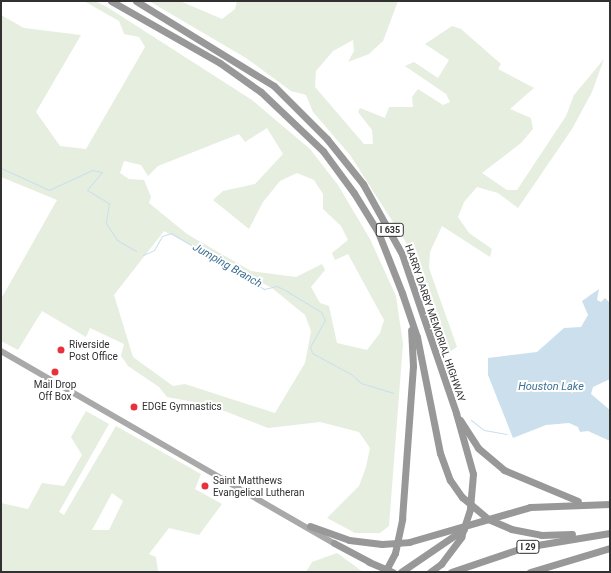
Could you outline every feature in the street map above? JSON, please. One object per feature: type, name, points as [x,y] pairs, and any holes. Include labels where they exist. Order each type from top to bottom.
[{"type":"highway","name":"I 635","points":[[111,1],[237,74],[323,151],[378,232],[410,318]]},
{"type":"highway","name":"HARRY DARBY MEMORIAL HIGHWAY","points":[[136,1],[271,83],[345,160],[402,254],[456,413]]},
{"type":"highway","points":[[410,318],[440,453],[450,480],[462,497],[484,516],[511,529],[546,535],[609,533]]},
{"type":"highway","points":[[385,572],[394,554],[402,519],[413,366],[410,318]]},
{"type":"highway","points":[[456,413],[478,448],[504,470],[582,503]]},
{"type":"highway","points":[[430,572],[441,564],[461,537],[470,510],[473,474],[456,413]]},
{"type":"highway","points":[[310,526],[349,540],[382,544],[409,542],[530,507],[582,503],[610,504]]},
{"type":"highway","points":[[401,572],[470,525]]},
{"type":"highway","name":"I 29","points":[[451,572],[525,548],[609,533]]},
{"type":"highway","points":[[334,543],[369,562],[394,572]]},
{"type":"highway","points":[[530,572],[610,548]]},
{"type":"main road","points":[[1,351],[334,543]]},
{"type":"main road","points":[[284,514],[310,526]]},
{"type":"green space","points":[[84,1],[95,1],[107,7],[252,100],[310,149],[338,185],[370,239],[396,296],[403,344],[389,526],[380,533],[355,533],[327,518],[359,486],[366,467],[370,448],[359,432],[320,422],[268,428],[209,405],[167,397],[159,387],[128,366],[121,356],[124,344],[90,328],[86,337],[42,311],[18,350],[1,341],[1,299],[57,200],[1,177],[1,15],[24,28],[81,35],[36,112],[60,146],[86,149],[145,47],[139,37],[124,34],[119,21]],"holes":[[[267,128],[283,154],[255,184],[223,191],[213,200],[249,229],[263,202],[280,181],[297,173],[314,180],[323,194],[323,209],[341,226],[348,240],[332,253],[335,260],[348,254],[384,320],[380,333],[367,350],[337,343],[329,306],[320,303],[311,287],[325,270],[322,264],[296,277],[251,271],[187,234],[149,203],[151,197],[144,180],[129,179],[120,173],[124,161],[141,165],[148,176],[158,166],[239,134],[245,142]],[[164,231],[272,288],[305,315],[311,331],[305,363],[275,413],[185,384],[173,386],[133,357],[114,295]]]},
{"type":"green space","points":[[149,1],[180,1],[222,19],[235,9],[237,1],[398,1],[383,41],[369,54],[348,62],[354,51],[353,40],[333,51],[316,71],[315,87],[364,144],[373,144],[372,130],[358,112],[360,108],[385,118],[389,107],[413,107],[412,97],[418,89],[443,105],[450,102],[446,94],[405,66],[414,62],[438,78],[449,60],[425,44],[452,26],[461,29],[501,64],[498,69],[534,88],[510,109],[531,118],[533,129],[521,143],[482,173],[507,190],[517,190],[566,116],[574,95],[604,59],[592,92],[572,129],[518,208],[498,193],[477,187],[464,202],[458,217],[469,233],[492,249],[490,257],[442,226],[430,252],[429,268],[457,347],[445,355],[407,244],[350,155],[313,112],[306,95],[291,91],[246,58]]},
{"type":"green space","points":[[86,411],[109,424],[59,512],[64,515],[116,426],[201,474],[195,489],[222,504],[199,535],[169,528],[149,554],[156,557],[158,572],[1,572],[1,503],[28,509],[42,483],[64,486],[82,455],[71,437]],"holes":[[[112,493],[123,501],[109,530],[92,530]]]},
{"type":"green space","points":[[337,553],[363,572],[306,572],[312,562]]},
{"type":"water","name":"Houston Lake","points":[[599,289],[597,300],[601,302],[605,298],[610,303],[610,379],[593,387],[591,394],[610,410],[610,441],[588,431],[580,432],[578,427],[569,423],[546,425],[513,438],[488,375],[488,358],[537,352],[564,328],[581,327],[588,315],[582,301]]},
{"type":"waterway","name":"Jumping Branch","points":[[1,168],[49,190],[92,170],[102,172],[87,190],[109,203],[106,223],[117,240],[136,251]]},
{"type":"waterway","name":"Jumping Branch","points":[[143,255],[154,250],[162,236],[171,233],[264,289],[277,286],[285,290],[321,312],[325,320],[310,347],[312,353],[351,374],[361,383],[394,393]]},
{"type":"waterway","name":"Jumping Branch","points":[[471,420],[484,430],[507,434]]},
{"type":"place","name":"Riverside Post Office","points":[[61,350]]},
{"type":"place","name":"Mail Drop Off Box","points":[[55,372]]},
{"type":"place","name":"EDGE Gymnastics","points":[[134,407]]},
{"type":"place","name":"Saint Matthews Evangelical Lutheran","points":[[205,486]]}]
